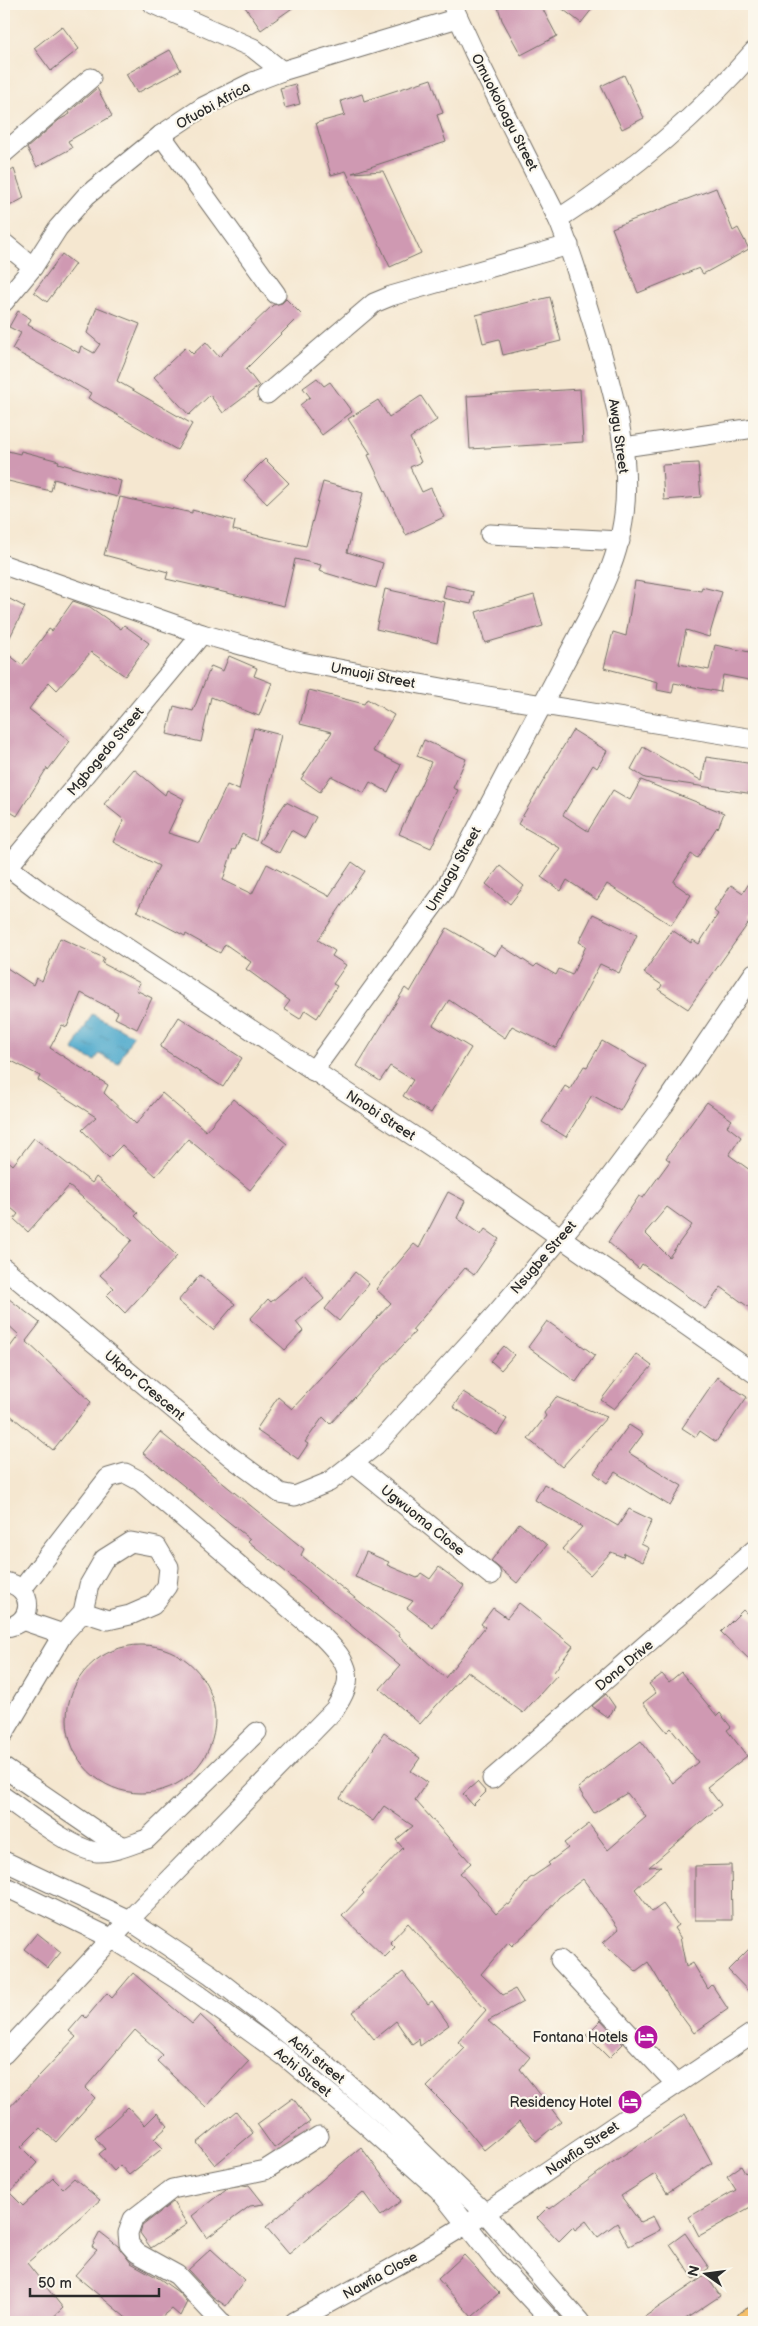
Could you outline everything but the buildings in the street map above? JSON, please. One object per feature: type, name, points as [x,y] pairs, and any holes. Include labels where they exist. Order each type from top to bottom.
[{"type":"main road","points":[[748,2322],[754,2319]]},
{"type":"street","points":[[153,4],[253,48],[282,71]]},
{"type":"street","name":"Ofuobi Africa","points":[[4,302],[33,267],[58,228],[86,196],[161,135],[203,107],[253,82],[455,11]]},
{"type":"street","name":"Omuokoloagu Street","points":[[455,11],[558,219]]},
{"type":"street","points":[[558,219],[600,192],[668,137],[725,84],[754,51]]},
{"type":"street","points":[[4,153],[91,78]]},
{"type":"street","points":[[161,135],[276,294]]},
{"type":"street","name":"Awgu Street","points":[[542,705],[609,575],[620,540],[625,507],[624,448],[615,400],[569,245],[558,219]]},
{"type":"street","points":[[4,243],[33,267]]},
{"type":"street","points":[[267,394],[374,303],[391,296],[569,245]]},
{"type":"street","points":[[624,448],[754,428]]},
{"type":"street","points":[[490,534],[620,540]]},
{"type":"street","name":"Umuoji Street","points":[[4,565],[202,634],[301,662],[542,705],[754,739]]},
{"type":"street","name":"Mgbogedo Street","points":[[6,866],[202,634]]},
{"type":"street","name":"Umuagu Street","points":[[313,1071],[444,891],[542,705]]},
{"type":"street","name":"Nnobi Street","points":[[6,866],[40,891],[450,1160],[754,1373]]},
{"type":"street","name":"Nsugbe Street","points":[[290,1496],[298,1495],[330,1482],[376,1445],[494,1316],[559,1237],[592,1201],[658,1113],[754,973]]},
{"type":"street","name":"Ukpor Crescent","points":[[4,1268],[231,1456],[280,1493],[290,1496]]},
{"type":"street","name":"Ugwuoma Close","points":[[354,1464],[491,1576]]},
{"type":"street","points":[[4,2054],[128,1920],[335,1709],[347,1686],[345,1665],[335,1649],[322,1636],[140,1480],[124,1473],[108,1478],[22,1589]]},
{"type":"street","points":[[4,1733],[63,1634],[83,1612],[90,1585],[104,1560],[131,1542],[157,1547],[169,1568],[167,1586],[152,1605],[108,1620],[83,1612]]},
{"type":"street","name":"Dona Drive","points":[[492,1779],[754,1550]]},
{"type":"street","points":[[4,1582],[13,1583],[22,1589],[27,1598],[28,1610],[22,1620],[15,1625],[4,1627]]},
{"type":"street","points":[[22,1620],[63,1634]]},
{"type":"street","points":[[4,1797],[82,1849],[99,1852],[123,1846],[147,1839],[257,1732]]},
{"type":"street","points":[[4,1768],[108,1839],[123,1846]]},
{"type":"street","name":"Achi street","points":[[4,1861],[128,1920],[210,1974],[319,2059],[387,2118],[485,2214],[580,2322]]},
{"type":"street","name":"Achi Street","points":[[4,1886],[113,1938],[181,1982],[284,2056],[363,2122],[439,2190],[465,2225],[552,2322]]},
{"type":"street","points":[[560,1960],[676,2084]]},
{"type":"street","name":"Nawfia Street","points":[[465,2225],[485,2214],[754,2032]]},
{"type":"street","points":[[221,2322],[177,2275],[137,2253],[129,2244],[128,2232],[133,2218],[172,2189],[265,2170],[319,2136]]},
{"type":"street","name":"Nawfia Close","points":[[294,2322],[416,2255],[465,2225]]},
{"type":"water","points":[[92,1014],[133,1035],[118,1064],[99,1054],[95,1061],[73,1050]]},
{"type":"place","name":"Fontana Hotels","points":[[646,2037]]},
{"type":"place","name":"Residency Hotel","points":[[630,2102]]}]
